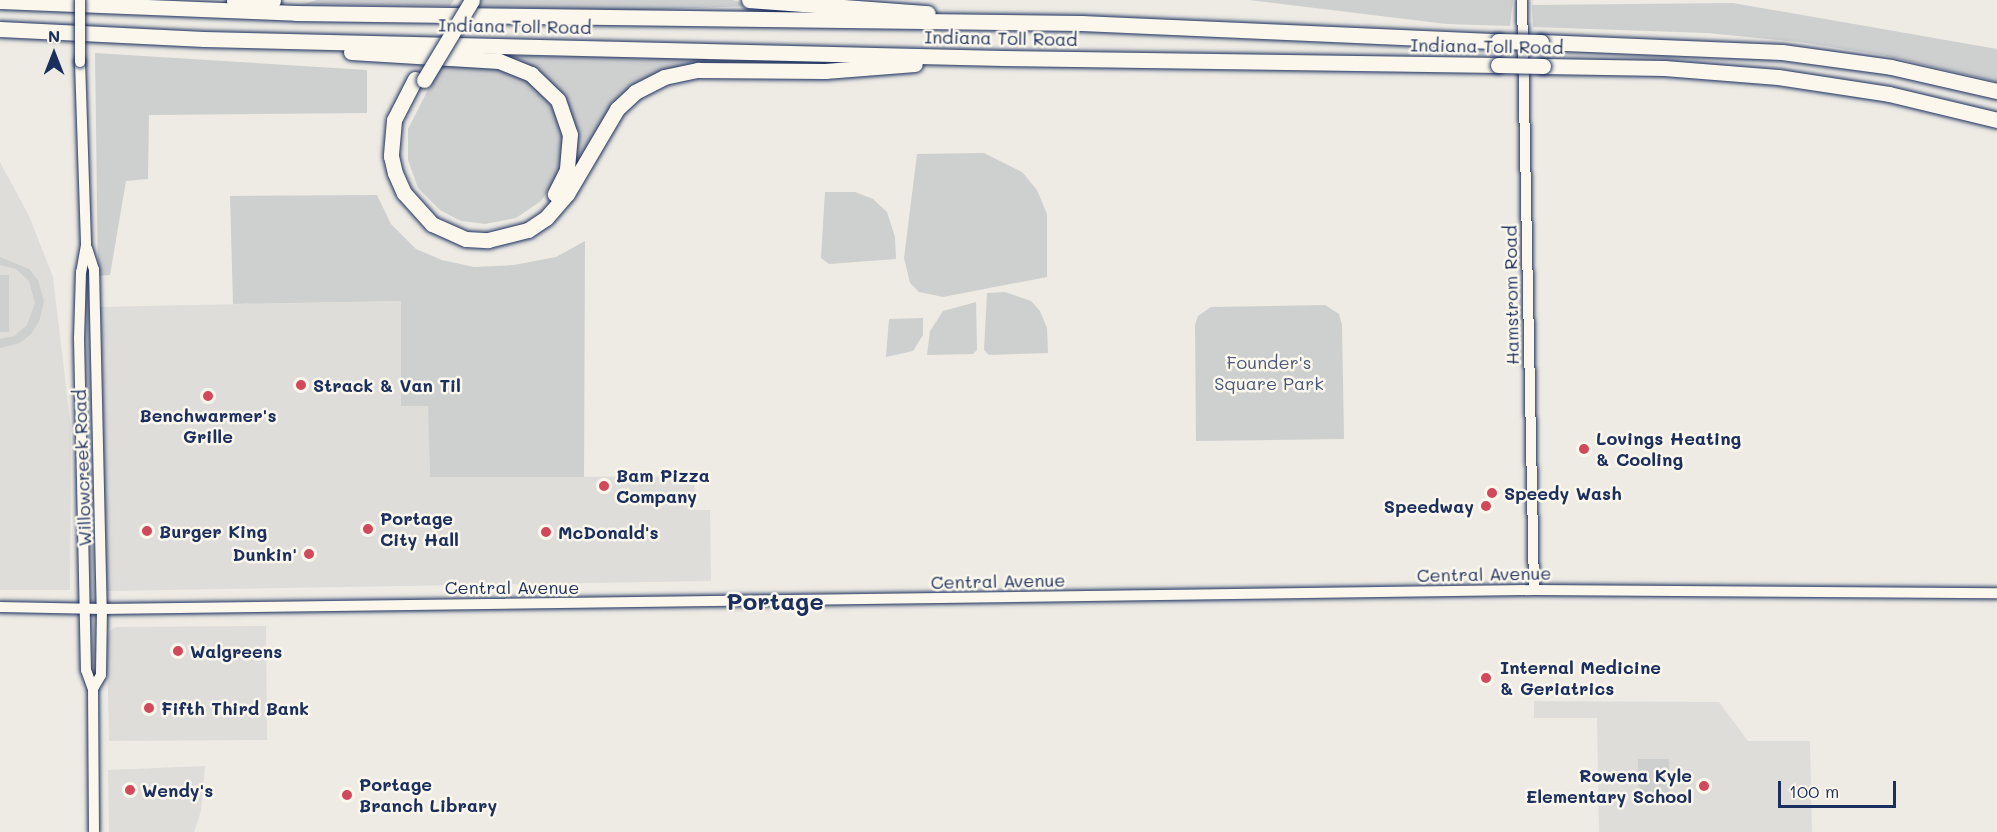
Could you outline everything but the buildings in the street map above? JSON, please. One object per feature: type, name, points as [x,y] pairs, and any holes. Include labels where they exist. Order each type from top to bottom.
[{"type":"highway","points":[[160,9],[199,2],[273,0]]},
{"type":"highway","points":[[204,39],[283,48],[499,62],[531,74],[558,100],[570,134],[567,170],[560,187],[539,213],[509,228],[477,231],[451,224],[423,204],[404,172],[400,140],[406,112],[419,79],[463,0]]},
{"type":"highway","points":[[472,0],[399,106],[391,137],[395,173],[404,193],[432,224],[466,239],[488,240],[528,230],[546,218],[567,194],[617,109],[635,92],[664,77],[698,70],[825,71],[1003,58]]},
{"type":"highway","points":[[749,0],[798,6],[876,7],[1002,22]]},
{"type":"highway","name":"Indiana Toll Road","points":[[0,1],[160,9],[694,20],[1002,22],[1782,52],[1891,67],[1997,91]]},
{"type":"highway","name":"Indiana Toll Road","points":[[0,29],[204,39],[1003,58],[1664,68],[1778,77],[1889,94],[1997,120]]},
{"type":"main road","name":"Willowcreek Road","points":[[80,0],[86,244],[81,272],[79,338],[86,670],[93,689],[94,832]]},
{"type":"main road","name":"Hamstrom Road","points":[[1522,0],[1534,590]]},
{"type":"main road","name":"Willowcreek Road","points":[[86,244],[94,269],[102,609],[101,675],[93,689]]},
{"type":"main road","name":"Central Avenue","points":[[0,607],[102,609],[1534,590],[1997,593]]},
{"type":"shaded area","points":[[0,162],[29,216],[53,277],[71,429],[70,590],[0,590]]},
{"type":"shaded area","points":[[401,301],[401,406],[428,406],[430,476],[694,477],[695,510],[710,510],[711,581],[107,591],[98,307]]},
{"type":"shaded area","points":[[266,626],[267,740],[109,741],[107,641],[110,631],[116,627]]},
{"type":"shaded area","name":"Rowena Kyle Elementary School","points":[[1534,701],[1719,702],[1748,741],[1810,741],[1812,832],[1599,832],[1597,718],[1534,718]]},
{"type":"shaded area","points":[[205,766],[201,811],[194,832],[109,832],[108,770]]},
{"type":"green space","points":[[317,0],[454,0],[450,6],[303,4]]},
{"type":"green space","points":[[479,0],[733,0],[752,6],[640,10],[475,7]]},
{"type":"green space","points":[[1249,0],[1513,0],[1510,26],[1446,24]]},
{"type":"green space","points":[[1733,3],[1997,49],[1997,82],[1883,55],[1799,42],[1707,33],[1533,27],[1532,5]]},
{"type":"green space","points":[[95,53],[367,70],[367,113],[149,115],[148,179],[126,181],[110,275],[98,276]]},
{"type":"green space","points":[[496,56],[710,58],[745,64],[653,75],[579,163],[573,161],[559,94]]},
{"type":"green space","points":[[441,64],[496,68],[520,75],[542,92],[554,111],[562,129],[564,154],[556,178],[541,201],[516,218],[485,224],[461,221],[440,210],[418,188],[408,160],[408,129]]},
{"type":"green space","points":[[984,153],[1022,172],[1037,190],[1047,214],[1047,277],[943,297],[919,292],[910,283],[904,258],[917,154]]},
{"type":"green space","points":[[825,192],[855,192],[873,199],[887,212],[895,237],[896,259],[829,264],[821,258]]},
{"type":"green space","points":[[377,195],[391,224],[416,249],[442,260],[474,267],[514,265],[556,257],[585,241],[584,477],[430,477],[428,406],[401,406],[401,301],[233,304],[230,196]]},
{"type":"green space","points":[[0,257],[29,269],[38,280],[44,301],[39,322],[31,334],[20,343],[0,348],[0,339],[14,336],[27,325],[35,303],[29,281],[16,269],[0,265]]},
{"type":"green space","points":[[0,275],[9,275],[9,332],[0,332]]},
{"type":"green space","points":[[1005,292],[1031,301],[1040,311],[1047,328],[1048,353],[989,355],[984,350],[987,293]]},
{"type":"green space","points":[[976,302],[977,350],[973,354],[927,355],[930,331],[943,311]]},
{"type":"green space","name":"Founder's Square Park","points":[[1325,305],[1339,314],[1342,325],[1344,439],[1196,441],[1195,325],[1198,316],[1211,307]]},
{"type":"green space","points":[[923,318],[923,335],[913,351],[886,357],[889,319]]},
{"type":"green space","points":[[1638,759],[1669,759],[1670,799],[1639,800]]},
{"type":"place","name":"Strack & Van Til","points":[[301,385]]},
{"type":"place","name":"Benchwarmer's Grille","points":[[208,396]]},
{"type":"place","name":"Lovings Heating & Cooling","points":[[1584,449]]},
{"type":"place","name":"Bam Pizza Company","points":[[604,486]]},
{"type":"place","name":"Speedy Wash","points":[[1492,493]]},
{"type":"place","name":"Speedway","points":[[1486,506]]},
{"type":"place","name":"Portage City Hall","points":[[368,529]]},
{"type":"place","name":"Burger King","points":[[147,531]]},
{"type":"place","name":"McDonald's","points":[[546,532]]},
{"type":"place","name":"Dunkin'","points":[[309,554]]},
{"type":"place","name":"Walgreens","points":[[178,651]]},
{"type":"place","name":"Internal Medicine & Geriatrics","points":[[1486,678]]},
{"type":"place","name":"Fifth Third Bank","points":[[149,708]]},
{"type":"place","name":"Rowena Kyle Elementary School","points":[[1704,786]]},
{"type":"place","name":"Wendy's","points":[[130,790]]},
{"type":"place","name":"Portage Branch Library","points":[[347,795]]},
{"type":"district","name":"Portage","points":[[775,601]]}]
